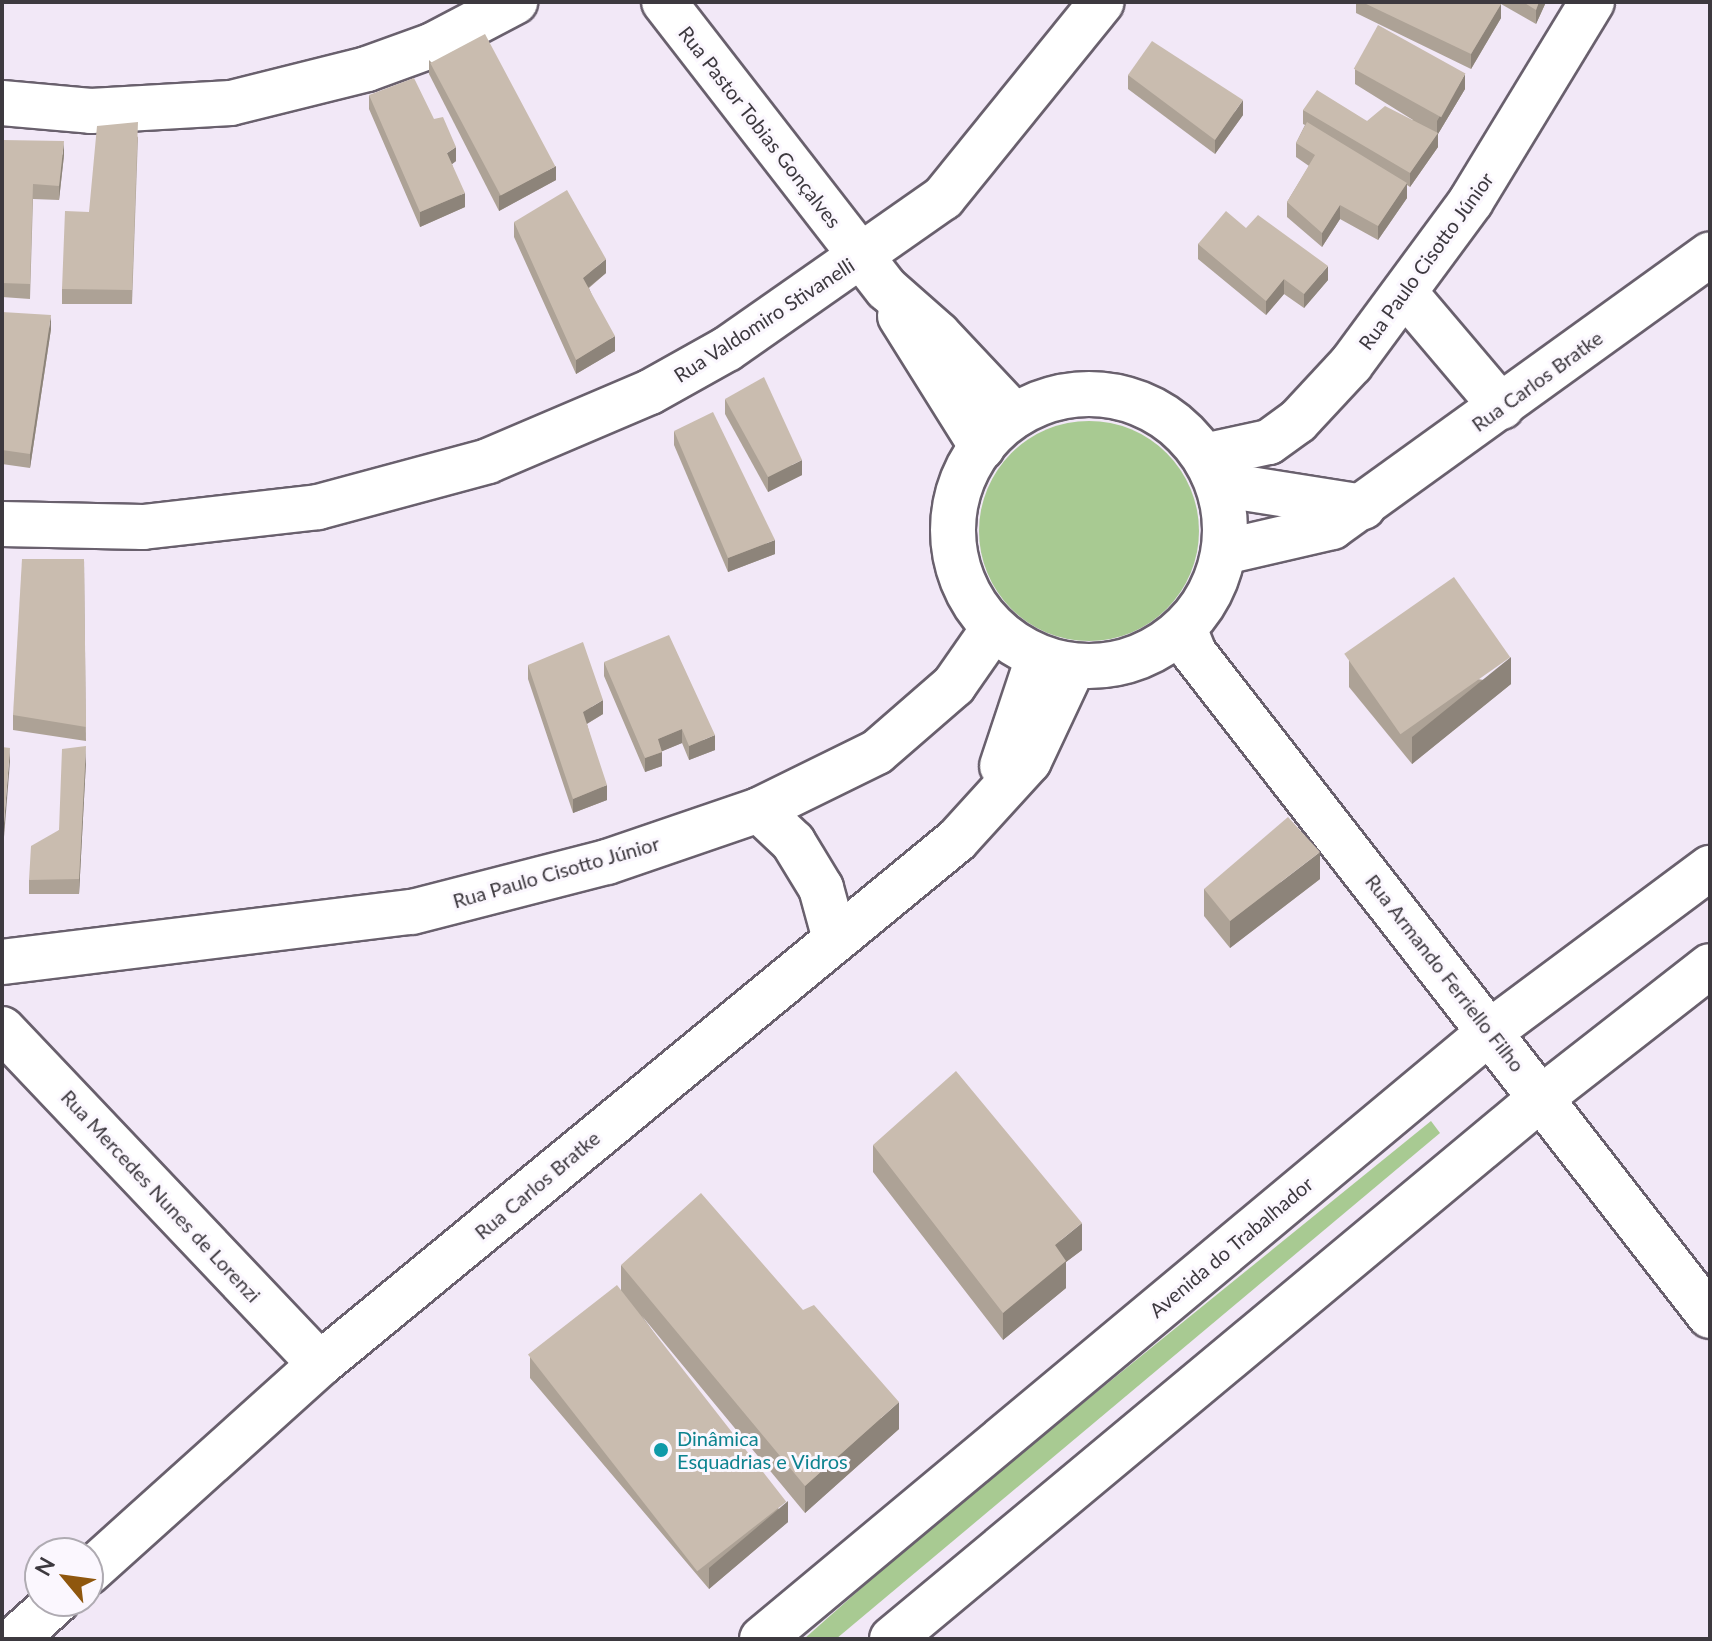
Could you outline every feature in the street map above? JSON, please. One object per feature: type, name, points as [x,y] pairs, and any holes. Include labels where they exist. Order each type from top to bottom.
[{"type":"street","points":[[2,103],[91,111],[231,103],[367,69],[433,45],[515,2]]},
{"type":"street","name":"Rua Pastor Tobias Gonçalves","points":[[664,2],[874,273],[912,341],[982,447]]},
{"type":"street","name":"Rua Valdomiro Stivanelli","points":[[2,524],[143,527],[231,520],[318,507],[432,479],[571,430],[650,392],[874,273],[943,198],[1102,2]]},
{"type":"street","name":"Rua Paulo Cisotto Júnior","points":[[1211,470],[1269,442],[1298,421],[1406,294],[1520,125],[1592,2]]},
{"type":"street","name":"Rua Carlos Bratke","points":[[1224,552],[1332,527],[1710,254]]},
{"type":"street","name":"Rua Pastor Tobias Gonçalves","points":[[874,273],[938,334],[1015,416]]},
{"type":"street","points":[[1406,294],[1502,407]]},
{"type":"street","points":[[1072,394],[1103,394],[1160,414],[1211,470],[1224,552],[1204,604],[1184,628],[1131,660],[1055,662],[993,629],[961,579],[954,550],[959,488],[982,447],[1015,416],[1072,394]]},
{"type":"street","points":[[1211,470],[1363,507]]},
{"type":"street","name":"Rua Armando Ferriello Filho","points":[[1184,628],[1194,653],[1710,1316]]},
{"type":"street","name":"Rua Paulo Cisotto Júnior","points":[[2,962],[412,912],[579,870],[759,810],[877,752],[922,718],[954,685],[993,629]]},
{"type":"street","name":"Rua Carlos Bratke","points":[[104,1559],[320,1364],[957,840],[993,804],[1055,662]]},
{"type":"street","points":[[759,810],[793,842],[821,888],[835,939]]},
{"type":"street","name":"Avenida do Trabalhador","points":[[762,1639],[1491,1031],[1710,868]]},
{"type":"street","points":[[892,1639],[1541,1098],[1710,966]]},
{"type":"street","name":"Rua Mercedes Nunes de Lorenzi","points":[[2,1029],[320,1364]]},
{"type":"street","points":[[2,1632],[12,1639],[38,1617]]},
{"type":"green space","points":[[1089,421],[1131,429],[1167,453],[1191,489],[1199,531],[1191,573],[1167,609],[1131,633],[1089,641],[1047,633],[1011,609],[987,573],[979,531],[987,489],[1011,453],[1047,429]]},
{"type":"green space","points":[[1431,1121],[1440,1133],[836,1639],[804,1639],[929,1528]]},
{"type":"building","points":[[1362,2],[1497,2],[1501,4],[1471,54]]},
{"type":"building","points":[[1523,2],[1539,2],[1536,10]]},
{"type":"building","points":[[1378,25],[1465,73],[1441,117],[1354,69]]},
{"type":"building","points":[[485,34],[555,166],[501,196],[430,63]]},
{"type":"building","points":[[1152,41],[1243,100],[1215,140],[1128,75]]},
{"type":"building","points":[[414,78],[434,119],[443,117],[456,147],[447,153],[465,193],[420,212],[369,95]]},
{"type":"building","points":[[1317,90],[1367,121],[1385,106],[1438,133],[1410,173],[1303,110]]},
{"type":"building","points":[[138,122],[132,290],[62,289],[65,211],[89,212],[97,126]]},
{"type":"building","points":[[1307,122],[1407,183],[1378,226],[1340,205],[1322,233],[1287,202],[1315,155],[1296,143]]},
{"type":"building","points":[[2,140],[64,141],[59,186],[33,184],[30,284],[2,283]]},
{"type":"building","points":[[567,190],[606,259],[583,278],[615,336],[576,360],[514,222]]},
{"type":"building","points":[[1226,211],[1246,228],[1258,215],[1328,266],[1304,294],[1284,279],[1266,301],[1198,244]]},
{"type":"building","points":[[2,312],[51,315],[30,454],[2,450]]},
{"type":"building","points":[[764,377],[802,460],[768,477],[725,399]]},
{"type":"building","points":[[713,412],[775,540],[728,558],[674,431]]},
{"type":"building","points":[[22,559],[84,559],[86,727],[13,715]]},
{"type":"building","points":[[1454,577],[1510,657],[1400,734],[1344,654]]},
{"type":"building","points":[[669,635],[715,735],[689,746],[682,729],[658,739],[662,752],[645,758],[604,662]]},
{"type":"building","points":[[583,642],[603,700],[583,712],[607,785],[573,799],[528,665]]},
{"type":"building","points":[[86,746],[79,879],[29,880],[31,846],[59,830],[62,749]]},
{"type":"building","points":[[2,747],[10,748],[2,848]]},
{"type":"building","points":[[1288,817],[1320,852],[1230,921],[1204,889]]},
{"type":"building","points":[[956,1071],[1082,1223],[1055,1245],[1066,1261],[1003,1313],[873,1145]]},
{"type":"building","points":[[701,1193],[803,1310],[814,1305],[899,1402],[805,1486],[621,1265]]},
{"type":"building","name":"Dinâmica Esquadrias e Vidros","points":[[617,1285],[786,1502],[697,1571],[528,1355]]},
{"type":"place","name":"Dinâmica Esquadrias e Vidros","points":[[661,1450]]}]
